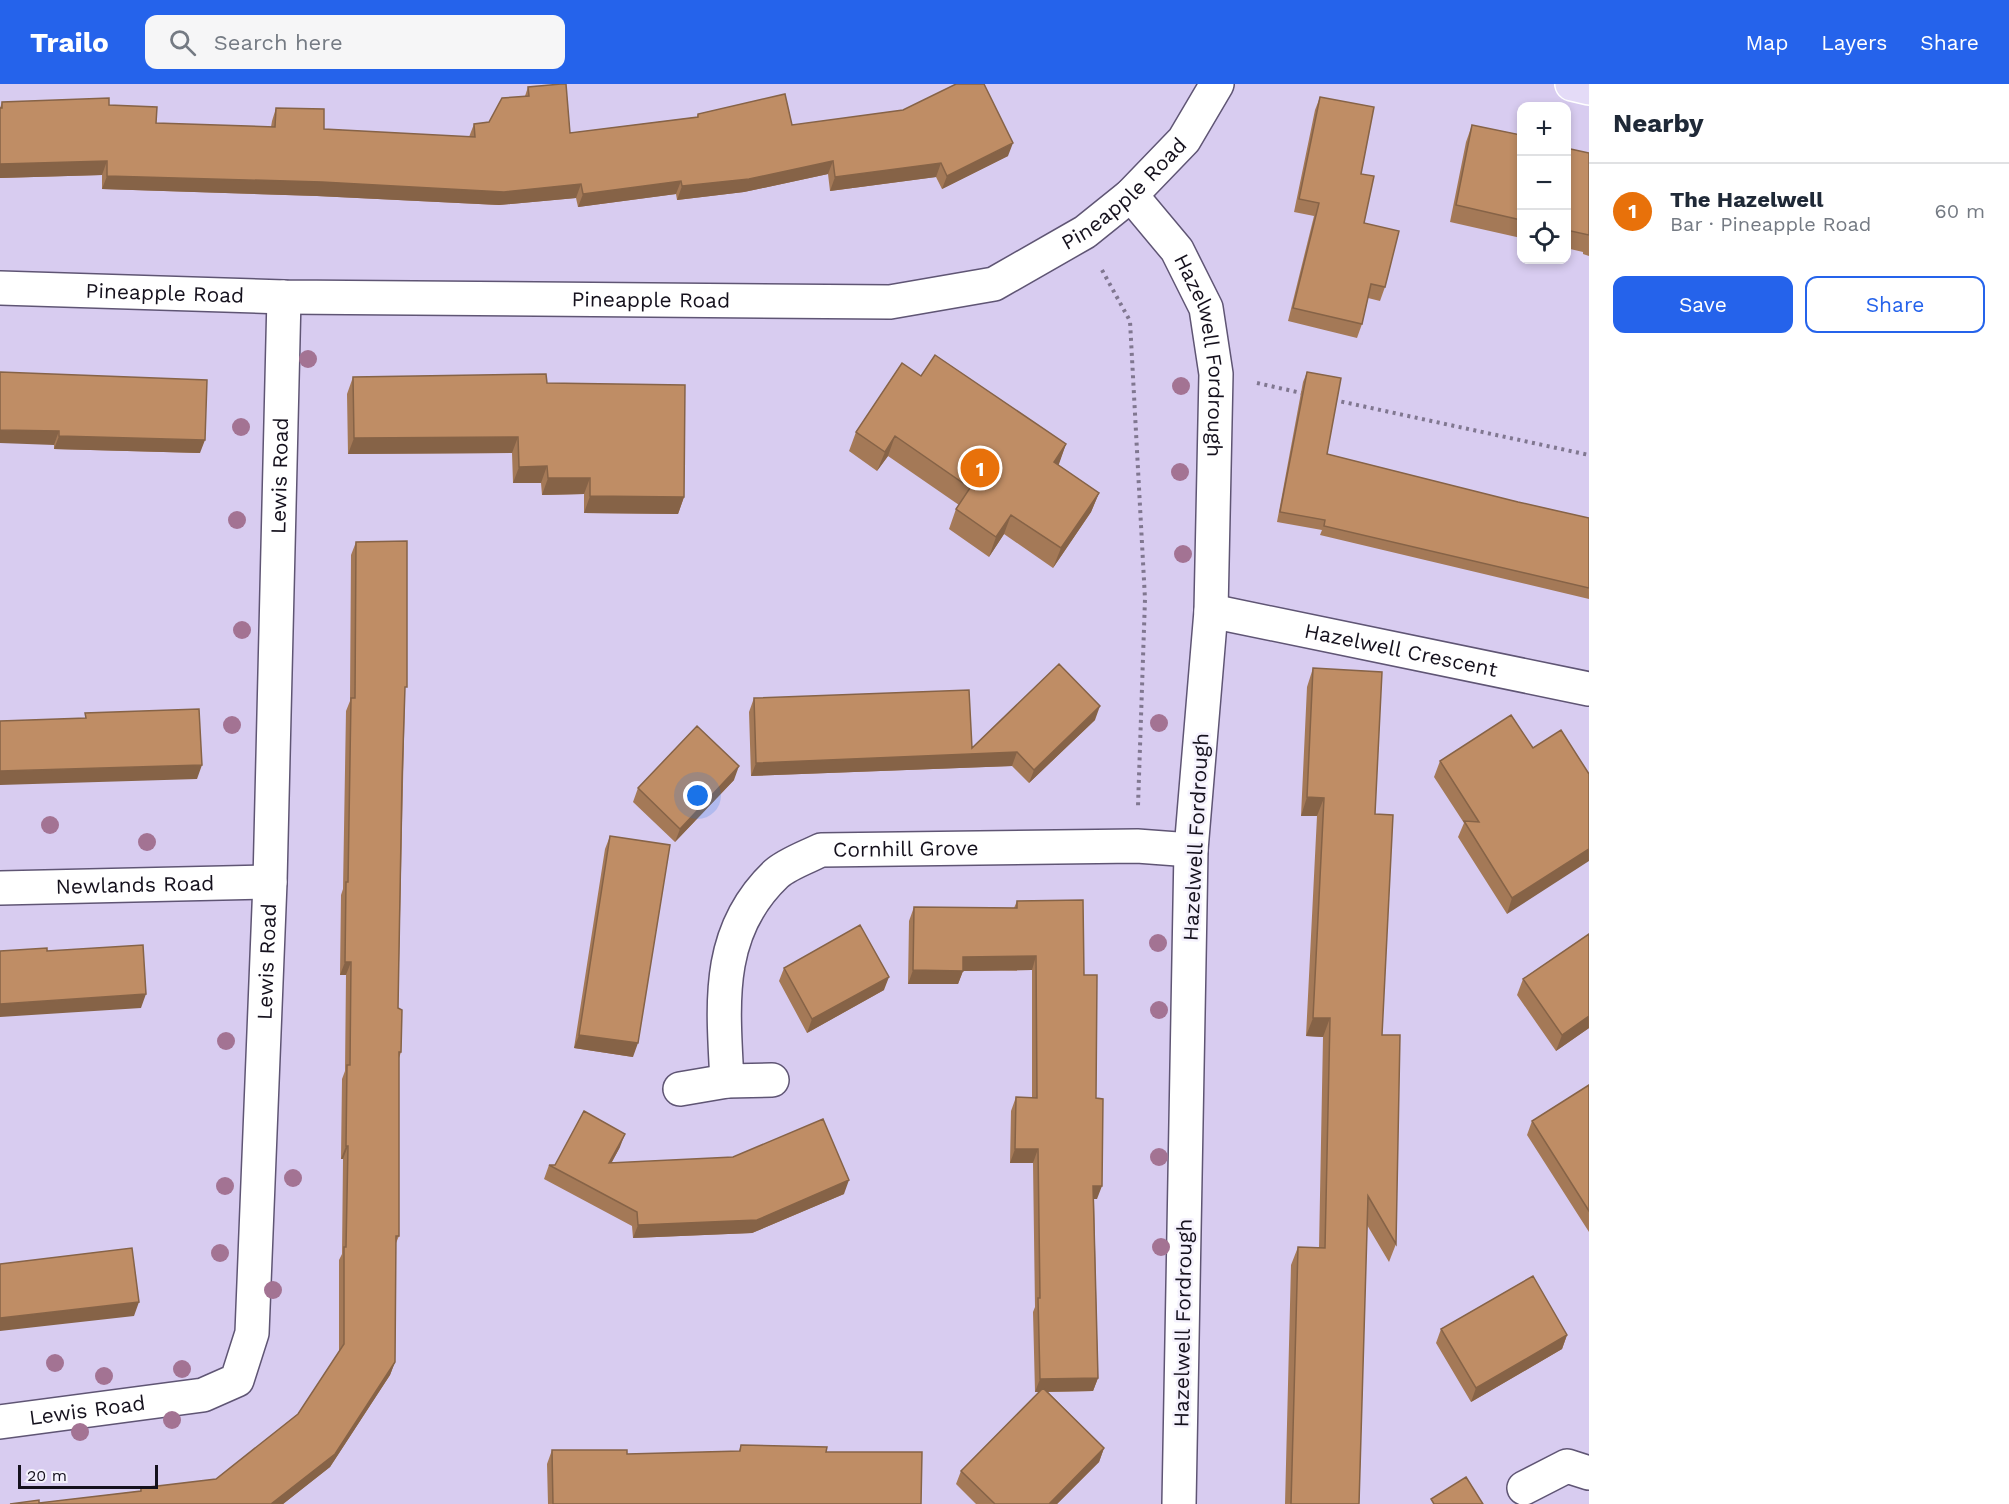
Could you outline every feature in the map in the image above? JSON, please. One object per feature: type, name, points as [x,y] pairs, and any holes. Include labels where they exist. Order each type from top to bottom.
[{"type":"main road","points":[[1572,84],[1589,88]]},
{"type":"street","name":"Pineapple Road","points":[[0,288],[284,297],[890,302],[994,284],[1085,232],[1131,195],[1184,140],[1217,84]]},
{"type":"street","name":"Hazelwell Fordrough","points":[[1131,195],[1177,250],[1206,308],[1216,374],[1211,611],[1191,850],[1179,1504]]},
{"type":"street","name":"Lewis Road","points":[[0,1422],[203,1395],[237,1380],[252,1333],[270,882],[284,297]]},
{"type":"street","name":"Hazelwell Crescent","points":[[1211,611],[1589,689]]},
{"type":"street","name":"Cornhill Grove","points":[[727,1081],[723,1005],[730,949],[747,908],[778,873],[821,850],[1137,846],[1191,850]]},
{"type":"street","name":"Newlands Road","points":[[0,888],[270,882]]},
{"type":"street","points":[[680,1089],[727,1081],[772,1080]]},
{"type":"street","points":[[1524,1488],[1567,1466],[1589,1473]]},
{"type":"path","points":[[1085,232],[1106,279],[1130,321],[1145,599],[1137,846]]},
{"type":"path","points":[[1216,374],[1309,394]]},
{"type":"path","points":[[1332,399],[1589,455]]},
{"type":"building","points":[[566,84],[570,133],[698,117],[698,114],[785,94],[792,125],[903,110],[956,84],[984,84],[1013,143],[947,176],[941,163],[835,177],[833,161],[749,179],[682,186],[681,181],[583,194],[581,184],[504,192],[322,182],[107,176],[107,161],[0,164],[0,108],[2,108],[2,102],[109,98],[109,105],[157,107],[156,123],[275,127],[276,108],[324,109],[324,129],[475,137],[474,124],[489,122],[502,98],[529,96],[528,87]]},
{"type":"building","points":[[1320,97],[1374,107],[1361,174],[1374,176],[1364,223],[1399,231],[1385,287],[1371,284],[1362,324],[1293,308],[1319,203],[1299,199]]},
{"type":"building","points":[[1472,125],[1517,134],[1517,219],[1456,205]]},
{"type":"building","points":[[1571,149],[1589,153],[1589,235],[1571,231]]},
{"type":"building","points":[[935,355],[1066,444],[1054,462],[1099,493],[1061,548],[1011,515],[996,537],[956,509],[970,488],[895,436],[885,452],[856,432],[902,363],[921,376]]},
{"type":"building","points":[[0,372],[207,380],[205,440],[59,436],[59,431],[0,430]]},
{"type":"building","points":[[1307,372],[1341,378],[1327,454],[1589,518],[1589,588],[1324,526],[1325,520],[1280,512]]},
{"type":"building","points":[[546,374],[547,383],[685,385],[684,497],[590,496],[590,478],[548,478],[547,466],[519,467],[518,437],[354,438],[353,377]]},
{"type":"building","points":[[407,541],[407,687],[405,687],[402,780],[398,1008],[402,1010],[401,1052],[399,1052],[399,1236],[396,1236],[395,1362],[335,1454],[271,1504],[10,1504],[39,1500],[39,1503],[141,1491],[141,1488],[216,1479],[298,1414],[344,1344],[344,1247],[346,1247],[348,1146],[346,1146],[347,1065],[350,1065],[351,962],[345,962],[346,882],[348,882],[351,698],[355,698],[356,542]]},
{"type":"building","points":[[1059,664],[1100,706],[1034,770],[1017,752],[756,763],[754,698],[969,690],[972,748]]},
{"type":"building","points":[[1313,668],[1382,672],[1375,814],[1393,815],[1382,1035],[1400,1035],[1396,1244],[1368,1196],[1359,1504],[1291,1504],[1298,1247],[1325,1248],[1330,1018],[1313,1018],[1324,798],[1307,797]]},
{"type":"building","points":[[199,709],[202,765],[0,771],[0,721],[86,718],[85,713]]},
{"type":"building","points":[[1511,715],[1533,748],[1561,730],[1589,774],[1589,849],[1512,898],[1464,821],[1479,822],[1440,761]]},
{"type":"building","points":[[697,726],[739,766],[680,829],[638,788]]},
{"type":"building","points":[[610,836],[670,845],[638,1043],[579,1035]]},
{"type":"building","points":[[1083,900],[1084,975],[1097,975],[1096,1098],[1103,1099],[1102,1186],[1093,1186],[1098,1378],[1040,1379],[1038,1149],[1015,1149],[1016,1097],[1037,1098],[1036,956],[963,957],[963,971],[913,970],[914,907],[1017,908],[1017,901]]},
{"type":"building","points":[[860,925],[889,977],[812,1019],[784,968]]},
{"type":"building","points":[[1589,934],[1589,1016],[1562,1035],[1523,979]]},
{"type":"building","points":[[143,945],[146,994],[0,1004],[0,951],[47,948],[47,951]]},
{"type":"building","points":[[1589,1085],[1589,1211],[1532,1121]]},
{"type":"building","points":[[584,1111],[625,1134],[609,1163],[733,1157],[823,1119],[849,1180],[757,1220],[638,1225],[637,1212],[549,1165],[555,1165]]},
{"type":"building","points":[[132,1248],[139,1302],[0,1318],[0,1264]]},
{"type":"building","points":[[1533,1276],[1567,1335],[1476,1388],[1441,1329]]},
{"type":"building","points":[[1043,1388],[1104,1448],[1049,1504],[995,1504],[961,1471]]},
{"type":"building","points":[[741,1445],[827,1447],[826,1452],[922,1452],[921,1504],[553,1504],[552,1450],[627,1450],[627,1454],[740,1451]]},
{"type":"building","points":[[1466,1477],[1483,1504],[1434,1504],[1431,1499]]},
{"type":"place","name":"The Hazelwell","points":[[980,468]]}]
